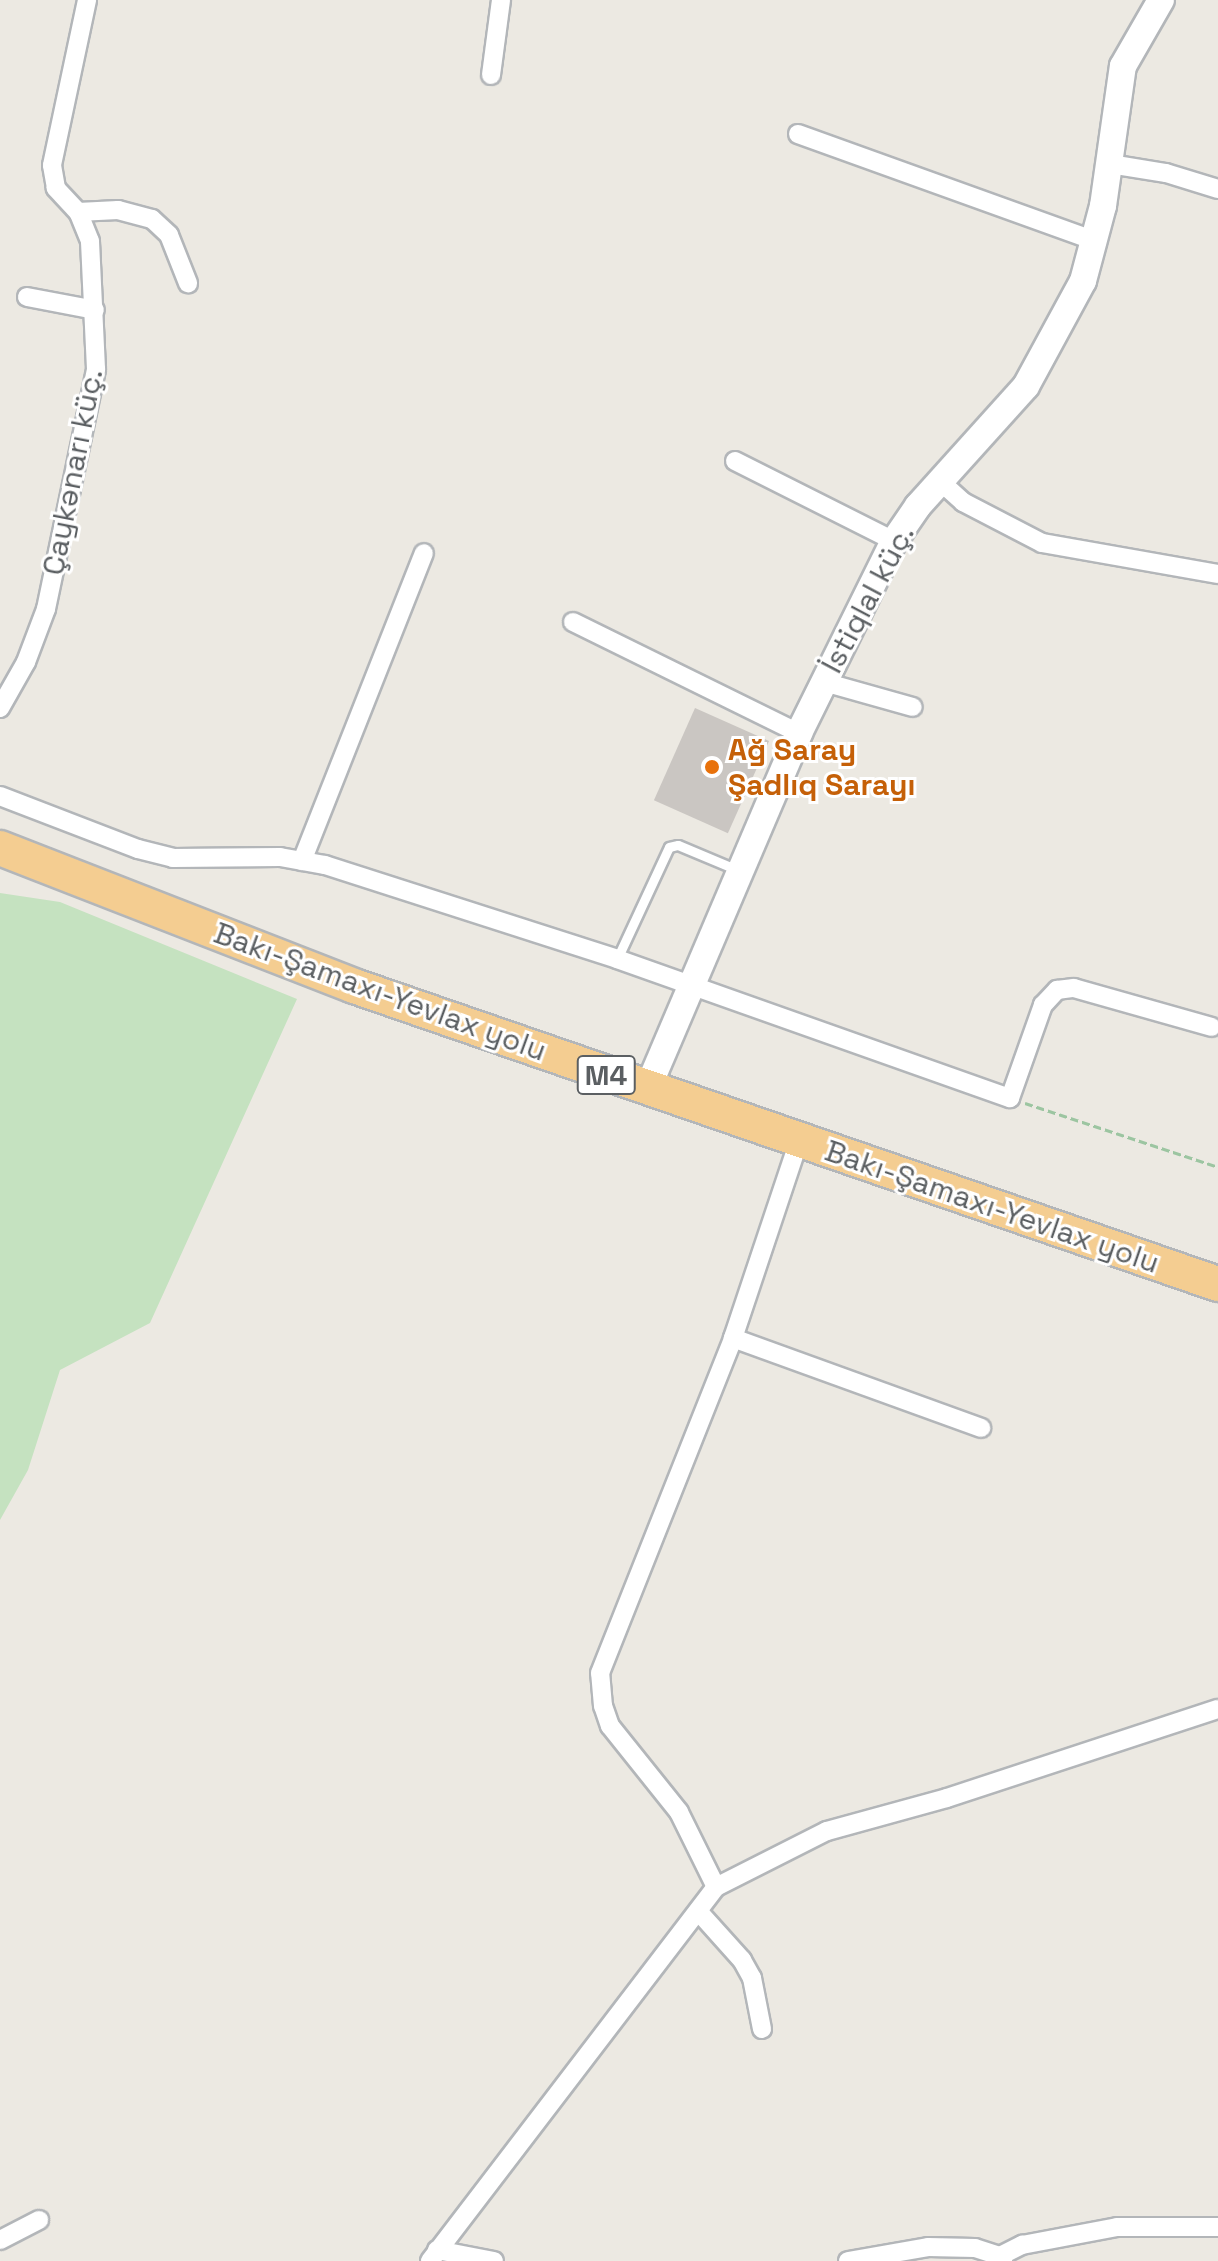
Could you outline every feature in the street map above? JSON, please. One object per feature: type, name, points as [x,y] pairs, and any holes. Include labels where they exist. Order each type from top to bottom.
[{"type":"highway","name":"Bakı-Şamaxı-Yevlax yolu","points":[[0,848],[354,986],[647,1090],[1218,1284]]},
{"type":"street","name":"Çaykənarı küç.","points":[[0,708],[26,662],[46,609],[96,369],[90,241],[78,212],[56,188],[52,165],[87,0]]},
{"type":"street","points":[[491,75],[501,0]]},
{"type":"street","name":"İstiqlal küç.","points":[[647,1090],[799,733],[894,541],[941,482],[1026,386],[1083,281],[1095,241],[1110,164],[1123,66],[1161,0]]},
{"type":"street","points":[[798,134],[1095,241]]},
{"type":"street","points":[[1110,164],[1166,173],[1218,189]]},
{"type":"street","points":[[78,212],[118,210],[152,219],[169,235],[188,283]]},
{"type":"street","points":[[27,297],[95,310]]},
{"type":"street","points":[[735,461],[894,541]]},
{"type":"street","points":[[941,482],[963,502],[1042,543],[1218,574]]},
{"type":"street","points":[[302,861],[424,553]]},
{"type":"street","points":[[573,622],[799,733]]},
{"type":"street","points":[[824,682],[913,707]]},
{"type":"street","points":[[0,796],[138,849],[173,858],[280,857],[302,861],[617,959],[1010,1098],[1043,1005],[1057,990],[1074,988],[1212,1027]]},
{"type":"street","points":[[716,1887],[679,1812],[610,1726],[603,1706],[600,1673],[733,1338],[799,1141]]},
{"type":"street","points":[[733,1338],[981,1428]]},
{"type":"street","points":[[434,2255],[716,1887],[827,1831],[947,1798],[1218,1709]]},
{"type":"street","points":[[698,1911],[742,1960],[752,1978],[762,2029]]},
{"type":"street","points":[[0,2240],[39,2220]]},
{"type":"street","points":[[848,2261],[928,2247],[975,2248],[1001,2258],[1022,2245],[1117,2227],[1218,2227]]},
{"type":"street","points":[[434,2255],[494,2261]]},
{"type":"lane","points":[[617,959],[669,847],[678,845],[741,871]]},
{"type":"path","points":[[1010,1098],[1218,1167]]},
{"type":"green space","points":[[0,893],[60,902],[297,999],[150,1323],[60,1370],[28,1470],[0,1520]]},
{"type":"building","points":[[695,708],[769,741],[728,833],[654,800]]},
{"type":"place","name":"Ağ Saray Şadlıq Sarayı","points":[[712,767]]}]
